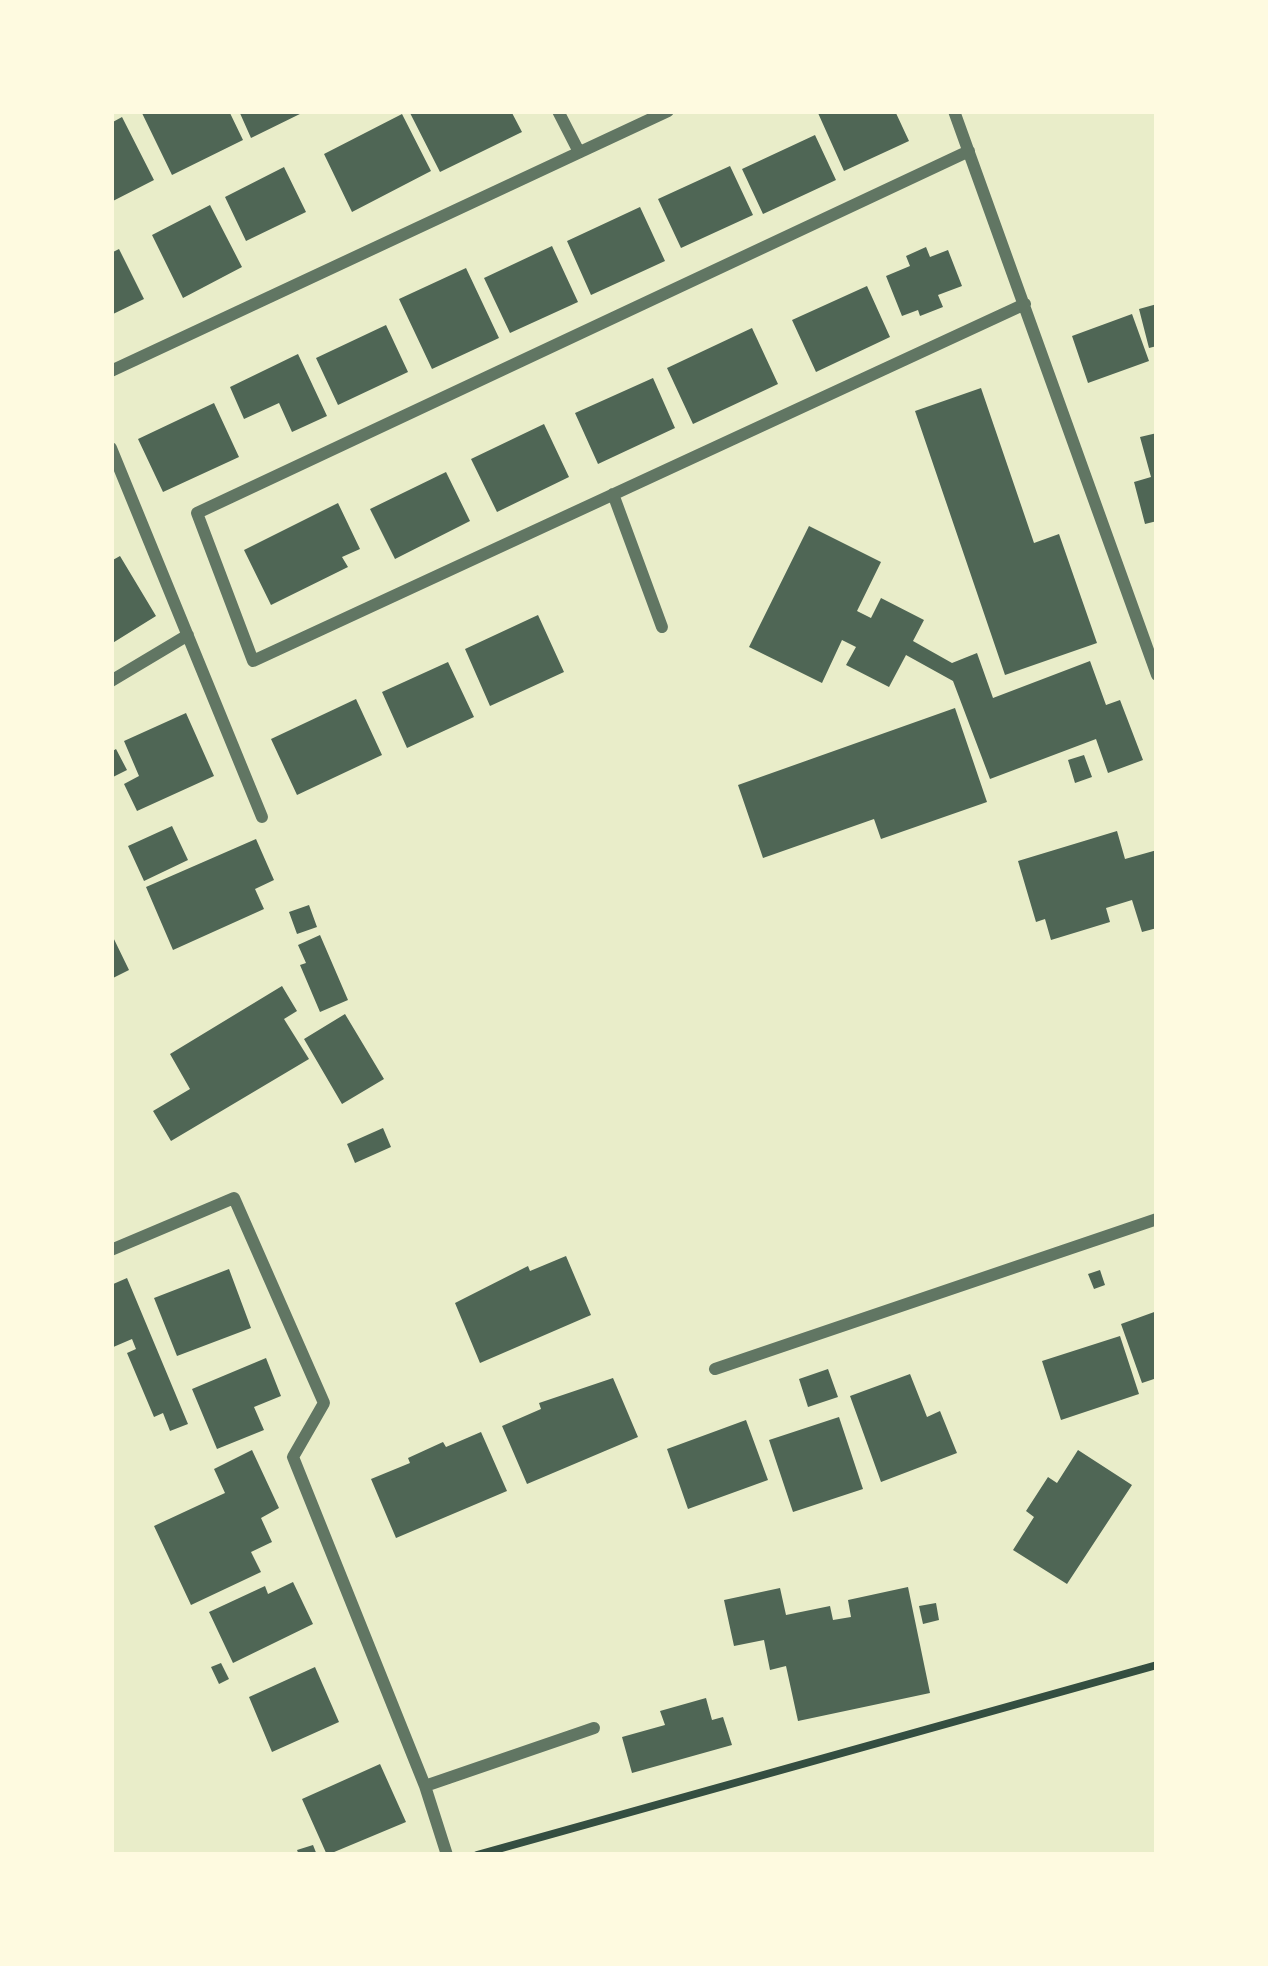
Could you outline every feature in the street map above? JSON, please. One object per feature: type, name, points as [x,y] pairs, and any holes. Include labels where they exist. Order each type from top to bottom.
[{"type":"street","points":[[558,111],[579,152]]},
{"type":"street","points":[[111,370],[668,111]]},
{"type":"street","points":[[954,111],[1157,675]]},
{"type":"street","points":[[969,152],[196,514],[254,661],[1025,304]]},
{"type":"street","points":[[111,448],[262,817]]},
{"type":"street","points":[[613,494],[662,627]]},
{"type":"street","points":[[111,681],[188,634]]},
{"type":"street","points":[[111,1250],[234,1198],[324,1403],[293,1457],[425,1786],[447,1855]]},
{"type":"street","points":[[715,1370],[1157,1219]]},
{"type":"street","points":[[425,1786],[594,1728]]},
{"type":"path","points":[[475,1855],[1157,1665]]},
{"type":"building","points":[[141,111],[229,111],[243,140],[172,175]]},
{"type":"building","points":[[239,111],[306,111],[251,138]]},
{"type":"building","points":[[409,111],[511,111],[522,132],[440,172]]},
{"type":"building","points":[[895,111],[909,141],[844,171],[818,113]]},
{"type":"building","points":[[402,114],[431,171],[352,212],[324,154]]},
{"type":"building","points":[[122,117],[154,180],[111,202],[111,123]]},
{"type":"building","points":[[815,135],[836,180],[763,214],[742,169]]},
{"type":"building","points":[[730,166],[753,215],[681,248],[658,199]]},
{"type":"building","points":[[284,167],[306,212],[246,241],[225,197]]},
{"type":"building","points":[[210,205],[242,267],[183,298],[152,235]]},
{"type":"building","points":[[640,207],[665,261],[591,295],[567,241]]},
{"type":"building","points":[[552,246],[578,302],[510,333],[484,278]]},
{"type":"building","points":[[926,247],[930,257],[948,250],[962,286],[938,295],[943,307],[920,316],[918,310],[902,316],[886,276],[910,266],[906,256]]},
{"type":"building","points":[[119,249],[144,299],[111,315],[111,253]]},
{"type":"building","points":[[466,268],[499,338],[432,369],[399,299]]},
{"type":"building","points":[[867,286],[890,337],[816,372],[792,320]]},
{"type":"building","points":[[1157,304],[1157,346],[1149,348],[1139,309]]},
{"type":"building","points":[[1132,314],[1149,361],[1088,383],[1072,336]]},
{"type":"building","points":[[386,325],[408,372],[338,405],[316,358]]},
{"type":"building","points":[[752,328],[778,384],[693,424],[667,368]]},
{"type":"building","points":[[298,354],[327,416],[292,432],[279,403],[244,419],[230,387]]},
{"type":"building","points":[[653,378],[675,428],[598,464],[575,413]]},
{"type":"building","points":[[981,388],[1034,543],[1059,534],[1097,643],[1005,675],[915,411]]},
{"type":"building","points":[[214,403],[239,457],[163,492],[138,439]]},
{"type":"building","points":[[544,424],[569,477],[497,512],[471,459]]},
{"type":"building","points":[[1157,433],[1157,521],[1145,524],[1134,482],[1151,477],[1140,437]]},
{"type":"building","points":[[446,472],[470,521],[395,559],[370,509]]},
{"type":"building","points":[[338,503],[360,549],[342,557],[348,567],[271,605],[244,550]]},
{"type":"building","points":[[809,526],[881,562],[857,611],[871,618],[881,598],[924,620],[913,641],[952,663],[977,653],[993,698],[1090,661],[1106,705],[1120,700],[1143,760],[1108,773],[1096,739],[990,779],[953,681],[906,655],[889,687],[846,665],[856,647],[842,640],[822,683],[749,647]]},
{"type":"building","points":[[120,556],[156,616],[111,644],[111,561]]},
{"type":"building","points":[[538,615],[564,672],[490,706],[465,649]]},
{"type":"building","points":[[448,662],[474,717],[407,748],[382,692]]},
{"type":"building","points":[[356,699],[382,755],[297,795],[271,739]]},
{"type":"building","points":[[955,708],[987,802],[881,839],[874,819],[763,858],[738,785]]},
{"type":"building","points":[[186,713],[214,776],[137,811],[124,784],[139,776],[124,741]]},
{"type":"building","points":[[116,749],[127,770],[111,778],[111,752]]},
{"type":"building","points":[[1084,755],[1092,777],[1075,783],[1068,760]]},
{"type":"building","points":[[172,826],[188,860],[144,881],[128,846]]},
{"type":"building","points":[[1117,831],[1125,859],[1157,850],[1157,928],[1142,932],[1132,900],[1106,908],[1110,922],[1051,940],[1045,919],[1036,922],[1018,861]]},
{"type":"building","points":[[256,839],[274,880],[255,889],[264,909],[173,950],[146,887]]},
{"type":"building","points":[[309,905],[317,927],[297,934],[289,912]]},
{"type":"building","points":[[111,933],[129,970],[111,979]]},
{"type":"building","points":[[320,935],[348,1000],[320,1012],[300,965],[306,963],[298,945]]},
{"type":"building","points":[[282,986],[297,1011],[284,1019],[309,1059],[171,1141],[153,1111],[190,1089],[170,1054]]},
{"type":"building","points":[[345,1014],[384,1079],[342,1104],[304,1039]]},
{"type":"building","points":[[383,1128],[391,1147],[355,1163],[347,1144]]},
{"type":"building","points":[[566,1256],[591,1315],[480,1363],[455,1303],[528,1266],[530,1271]]},
{"type":"building","points":[[229,1269],[251,1328],[177,1356],[154,1298]]},
{"type":"building","points":[[1100,1270],[1105,1285],[1094,1289],[1088,1274]]},
{"type":"building","points":[[127,1278],[188,1424],[170,1431],[163,1413],[154,1417],[127,1353],[136,1349],[132,1339],[111,1348],[111,1285]]},
{"type":"building","points":[[1157,1311],[1157,1378],[1142,1383],[1121,1324]]},
{"type":"building","points":[[1120,1336],[1139,1394],[1061,1420],[1042,1361]]},
{"type":"building","points":[[266,1358],[281,1396],[254,1407],[264,1430],[217,1449],[192,1389]]},
{"type":"building","points":[[828,1369],[838,1397],[808,1407],[799,1379]]},
{"type":"building","points":[[910,1374],[927,1417],[940,1411],[957,1453],[881,1482],[850,1396]]},
{"type":"building","points":[[613,1378],[638,1437],[527,1484],[502,1426],[541,1409],[539,1403]]},
{"type":"building","points":[[839,1417],[863,1489],[793,1512],[769,1440]]},
{"type":"building","points":[[746,1420],[768,1480],[688,1509],[667,1449]]},
{"type":"building","points":[[481,1432],[507,1491],[396,1538],[371,1479],[443,1442],[446,1447]]},
{"type":"building","points":[[252,1450],[279,1508],[261,1518],[272,1542],[251,1552],[261,1572],[191,1605],[154,1526],[225,1493],[214,1469]]},
{"type":"building","points":[[1078,1450],[1132,1485],[1067,1584],[1013,1550],[1034,1517],[1026,1511],[1048,1477],[1057,1483]]},
{"type":"building","points":[[293,1582],[313,1624],[233,1663],[209,1612],[265,1586],[268,1594]]},
{"type":"building","points":[[908,1587],[930,1693],[798,1721],[786,1666],[770,1670],[764,1640],[734,1646],[724,1600],[780,1588],[786,1615],[830,1606],[833,1620],[851,1617],[848,1600]]},
{"type":"building","points":[[936,1603],[939,1620],[923,1624],[919,1606]]},
{"type":"building","points":[[221,1663],[229,1679],[219,1684],[211,1667]]},
{"type":"building","points":[[315,1667],[339,1722],[272,1752],[249,1697]]},
{"type":"building","points":[[706,1698],[712,1720],[723,1717],[732,1745],[632,1773],[622,1737],[665,1725],[660,1711]]},
{"type":"building","points":[[380,1764],[406,1822],[327,1855],[302,1799]]},
{"type":"building","points":[[313,1845],[317,1855],[299,1855],[297,1850]]}]
